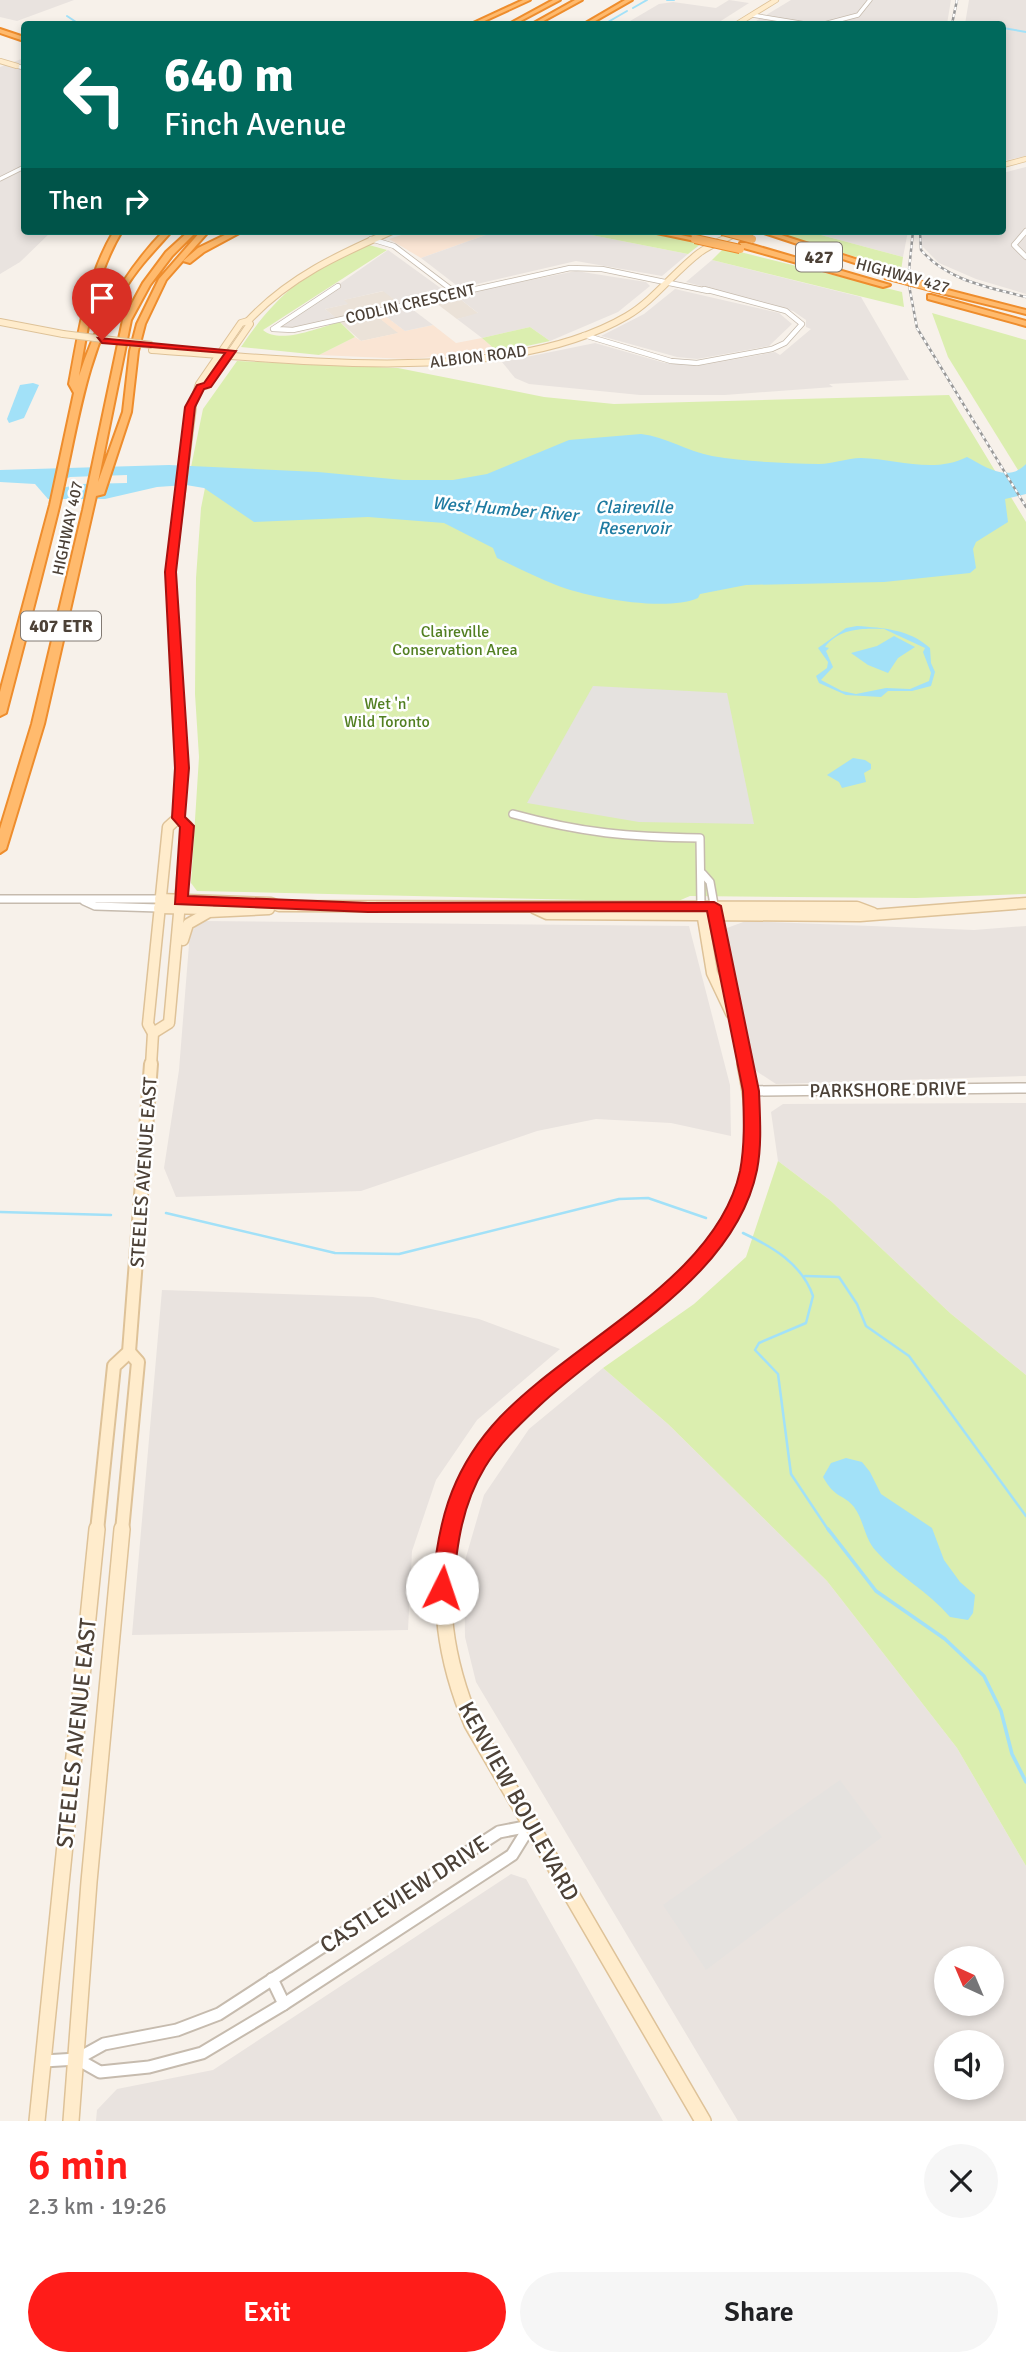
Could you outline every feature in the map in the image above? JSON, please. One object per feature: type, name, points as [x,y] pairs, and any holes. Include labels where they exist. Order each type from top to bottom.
[{"type":"highway","points":[[502,21],[528,0]]},
{"type":"highway","points":[[518,21],[557,0]]},
{"type":"highway","points":[[540,21],[579,0]]},
{"type":"highway","points":[[553,21],[586,0]]},
{"type":"highway","points":[[592,21],[629,0]]},
{"type":"highway","points":[[474,21],[516,9]]},
{"type":"highway","points":[[482,21],[516,9]]},
{"type":"highway","points":[[0,31],[21,38]]},
{"type":"highway","points":[[0,39],[21,46]]},
{"type":"highway","points":[[77,399],[73,384],[94,283],[115,235]]},
{"type":"highway","name":"HIGHWAY 407","points":[[0,713],[64,463],[77,399],[110,307],[134,267],[164,235]]},
{"type":"highway","name":"HIGHWAY 407","points":[[0,849],[38,724],[88,510],[127,320],[146,285],[169,254],[189,235]]},
{"type":"highway","points":[[88,510],[99,495],[127,412],[137,338],[161,285],[202,235]]},
{"type":"highway","points":[[161,285],[201,250],[231,235]]},
{"type":"highway","points":[[693,235],[705,235],[741,247]]},
{"type":"highway","points":[[693,235],[741,247]]},
{"type":"highway","name":"HIGHWAY 427","points":[[737,235],[932,290],[1026,324]]},
{"type":"highway","points":[[773,235],[887,277],[932,290]]},
{"type":"highway","name":"HIGHWAY 427","points":[[741,247],[887,277]]},
{"type":"highway","name":"HIGHWAY 427","points":[[932,290],[1026,312]]},
{"type":"main road","points":[[742,21],[776,0]]},
{"type":"main road","points":[[0,61],[17,66]]},
{"type":"main road","points":[[1006,165],[1026,161]]},
{"type":"main road","points":[[225,353],[250,324],[248,321],[270,297],[302,273],[382,235]]},
{"type":"main road","name":"ALBION ROAD","points":[[0,322],[33,330],[35,333],[152,348],[303,358],[406,362],[452,360],[531,350],[584,335],[628,315],[641,304],[657,297],[668,283],[709,253],[708,250],[734,235]]},
{"type":"main road","name":"STEELES AVENUE EAST","points":[[37,2121],[114,1366],[129,1352],[153,1032],[148,1024],[168,827],[178,818],[182,768],[171,572],[178,499],[189,414],[200,387],[208,385],[225,353]]},
{"type":"main road","name":"STEELES AVENUE EAST","points":[[153,1032],[169,1023],[187,826],[178,818]]},
{"type":"main road","points":[[160,903],[274,908],[534,908],[547,914],[715,912],[860,916],[1026,903]]},
{"type":"main road","points":[[175,958],[183,949],[186,927],[199,916],[209,912],[274,908]]},
{"type":"main road","name":"KENVIEW BOULEVARD","points":[[701,912],[712,973],[736,1026]]},
{"type":"main road","name":"KENVIEW BOULEVARD","points":[[703,2121],[472,1724],[456,1689],[447,1656],[441,1611],[447,1534],[461,1493],[478,1461],[499,1432],[552,1382],[690,1272],[719,1236],[738,1202],[748,1170],[752,1121],[751,1091],[715,912]]},
{"type":"main road","name":"STEELES AVENUE EAST","points":[[71,2121],[90,1868],[138,1362],[129,1352]]},
{"type":"street","points":[[835,21],[858,15],[870,0]]},
{"type":"street","points":[[752,15],[788,21]]},
{"type":"street","points":[[17,66],[21,67]]},
{"type":"street","points":[[0,179],[21,168]]},
{"type":"street","points":[[1026,231],[1014,245],[1026,257]]},
{"type":"street","points":[[371,239],[402,254],[456,293]]},
{"type":"street","name":"CODLIN CRESCENT","points":[[338,286],[273,329],[293,330],[565,268],[593,268],[708,291],[786,311],[798,318],[802,324],[785,343],[772,349],[697,363],[671,361],[584,335]]},
{"type":"street","points":[[513,814],[571,830],[624,837],[700,838],[703,874],[699,881],[701,912]]},
{"type":"street","points":[[703,874],[710,881],[715,912]]},
{"type":"street","points":[[0,899],[84,901],[95,906],[160,903]]},
{"type":"street","name":"PARKSHORE DRIVE","points":[[751,1091],[1026,1088]]},
{"type":"street","name":"CASTLEVIEW DRIVE","points":[[44,2061],[77,2059],[104,2044],[177,2030],[219,2014],[499,1832],[530,1826]]},
{"type":"street","name":"CASTLEVIEW DRIVE","points":[[77,2059],[100,2073],[163,2064],[202,2053],[284,2004],[512,1855],[530,1826]]},
{"type":"street","points":[[272,1979],[284,2004]]},
{"type":"shaded area","points":[[0,0],[74,0],[17,21],[0,17]]},
{"type":"shaded area","points":[[729,0],[749,3],[721,21],[630,21],[659,4],[673,2],[716,8]]},
{"type":"shaded area","points":[[791,0],[951,0],[948,21],[756,21]]},
{"type":"shaded area","points":[[969,0],[1026,0],[1026,156],[1006,160],[1006,21],[966,21]]},
{"type":"shaded area","points":[[21,59],[21,235],[48,235],[20,262],[0,274],[0,67]]},
{"type":"shaded area","points":[[1026,167],[1026,294],[976,279],[939,263],[921,245],[922,235],[1006,235],[1006,172]]},
{"type":"shaded area","points":[[402,235],[486,235],[421,258],[389,239]]},
{"type":"shaded area","points":[[486,235],[591,235],[688,254],[662,276],[576,261],[460,288],[421,258]]},
{"type":"shaded area","points":[[821,235],[907,235],[903,257]]},
{"type":"shaded area","points":[[388,250],[446,292],[400,304],[383,291],[344,300],[348,304],[325,309],[336,318],[288,329],[278,327]]},
{"type":"shaded area","points":[[712,260],[861,297],[909,380],[829,384],[833,387],[725,395],[640,395],[529,384],[515,378],[502,362],[595,343],[665,363],[703,365],[775,352],[780,355],[811,329],[806,327],[806,320],[793,311],[686,282]]},
{"type":"shaded area","points":[[576,271],[646,282],[650,286],[618,312],[550,341],[530,327],[482,338],[457,319],[478,313],[455,295]]},
{"type":"shaded area","points":[[675,289],[779,313],[792,324],[769,346],[697,359],[677,357],[601,336],[644,314]]},
{"type":"shaded area","points":[[384,291],[400,304],[336,318],[325,309],[347,304],[343,300]]},
{"type":"shaded area","points":[[455,295],[479,314],[457,319],[432,300]]},
{"type":"shaded area","points":[[408,306],[433,325],[405,331],[380,312]]},
{"type":"shaded area","points":[[380,312],[405,331],[433,325],[456,343],[482,338],[498,352],[408,359],[319,355],[355,337],[361,341],[398,333],[374,314]]},
{"type":"shaded area","points":[[374,314],[399,333],[361,341],[340,322]]},
{"type":"shaded area","points":[[593,686],[727,693],[754,824],[639,822],[527,803]]},
{"type":"shaded area","points":[[202,921],[689,926],[730,1085],[731,1136],[671,1123],[596,1119],[537,1131],[361,1191],[176,1197],[164,1168],[179,1070],[190,932]]},
{"type":"shaded area","points":[[746,921],[974,930],[1026,926],[1026,1076],[776,1084],[753,1069],[726,938],[727,928]]},
{"type":"shaded area","points":[[1026,1103],[1026,1375],[950,1313],[831,1201],[778,1161],[771,1112],[783,1104]]},
{"type":"shaded area","points":[[162,1290],[373,1297],[479,1319],[560,1349],[477,1420],[436,1480],[412,1551],[408,1630],[132,1635]]},
{"type":"shaded area","points":[[603,1368],[668,1424],[827,1581],[957,1748],[1026,1866],[1026,2121],[738,2121],[476,1682],[465,1637],[464,1564],[484,1495],[529,1429]]},
{"type":"shaded area","points":[[840,1780],[882,1837],[706,1970],[663,1905]]},
{"type":"shaded area","points":[[511,1874],[526,1879],[663,2121],[96,2121],[97,2110],[117,2089],[213,2070]]},
{"type":"green space","points":[[591,235],[661,235],[702,243],[688,254]]},
{"type":"green space","points":[[785,235],[821,235],[903,257],[901,271]]},
{"type":"green space","points":[[369,245],[387,250],[263,330],[279,336],[290,335],[340,322],[355,337],[319,355],[241,347],[268,311],[296,285],[328,264]]},
{"type":"green space","points":[[724,248],[902,292],[904,307],[712,260]]},
{"type":"green space","points":[[932,313],[1026,340],[1026,483],[948,357]]},
{"type":"green space","points":[[530,327],[550,341],[498,352],[482,338]]},
{"type":"green space","name":"Wet 'n' Wild Toronto","points":[[237,361],[398,368],[544,397],[614,404],[949,395],[1026,522],[1026,894],[916,898],[690,896],[676,902],[197,891],[191,883],[199,757],[195,694],[196,578],[201,508],[209,468],[191,467],[203,409]]},
{"type":"green space","points":[[778,1161],[831,1201],[950,1313],[1026,1375],[1026,1866],[957,1748],[827,1581],[668,1424],[603,1368],[694,1304],[746,1257]]},
{"type":"water","points":[[20,385],[39,385],[24,418],[9,423],[7,419]]},
{"type":"water","name":"Claireville Reservoir","points":[[641,434],[712,456],[779,463],[824,464],[861,458],[928,465],[954,462],[967,457],[989,469],[1004,473],[1019,470],[1026,464],[1026,494],[1005,499],[1008,522],[976,542],[973,549],[976,568],[970,573],[884,582],[746,585],[667,604],[607,599],[556,585],[497,558],[493,548],[444,523],[368,517],[254,522],[204,488],[186,485],[157,487],[105,499],[48,499],[35,484],[0,482],[0,470],[169,465],[318,472],[403,480],[453,480],[487,474],[569,440]],"holes":[[[127,475],[127,483],[81,484],[57,489],[63,480],[70,477]]]},
{"type":"water","points":[[857,626],[886,629],[905,633],[922,642],[930,648],[935,672],[931,686],[912,691],[888,691],[881,697],[846,695],[819,683],[816,676],[827,668],[828,662],[818,648],[846,628]],"holes":[[[860,629],[884,629],[925,648],[923,652],[931,673],[929,681],[910,689],[886,688],[856,694],[842,691],[821,680],[833,667],[826,651],[829,648],[825,647],[844,633]]]},
{"type":"water","points":[[894,636],[915,647],[898,658],[888,673],[868,665],[851,653],[877,646]]},
{"type":"water","points":[[853,758],[865,760],[871,764],[871,769],[864,773],[866,782],[842,788],[839,782],[827,775]]},
{"type":"water","points":[[846,1458],[862,1462],[881,1494],[932,1528],[944,1560],[960,1582],[975,1595],[973,1613],[968,1620],[950,1617],[872,1546],[854,1507],[835,1493],[823,1477],[831,1463]]},
{"type":"waterway","points":[[633,8],[647,0]]},
{"type":"waterway","points":[[667,0],[674,0]]},
{"type":"waterway","points":[[610,21],[627,11]]},
{"type":"waterway","points":[[67,16],[74,21]]},
{"type":"waterway","points":[[1006,29],[1026,32]]},
{"type":"waterway","points":[[166,1213],[335,1253],[399,1254],[619,1199],[648,1198],[706,1218]]},
{"type":"waterway","points":[[0,1212],[111,1215]]},
{"type":"waterway","points":[[743,1233],[765,1244],[794,1266],[813,1296],[806,1323],[759,1343],[755,1350],[778,1374],[791,1474],[829,1531]]},
{"type":"waterway","points":[[805,1276],[839,1277],[857,1304],[866,1326],[909,1356],[1026,1516]]},
{"type":"waterway","points":[[828,1529],[876,1591],[945,1639],[984,1676],[1001,1711],[1012,1754],[1026,1782]]},
{"type":"railway","points":[[953,21],[957,0]]},
{"type":"railway","points":[[913,235],[908,280],[917,328],[1026,507]]},
{"type":"railway","points":[[920,235],[921,250],[943,269],[983,286],[1026,297]]},
{"type":"route","points":[[102,340],[231,351],[208,385],[200,387],[190,407],[171,572],[182,768],[178,818],[187,826],[181,901],[368,907],[714,906],[751,1091],[752,1121],[748,1170],[738,1202],[719,1236],[690,1272],[552,1382],[499,1432],[478,1461],[461,1493],[447,1534],[442,1588]]},
{"type":"water label","name":"West Humber River","points":[[505,509]]},
{"type":"park label","name":"Claireville Conservation Area","points":[[455,640]]}]
